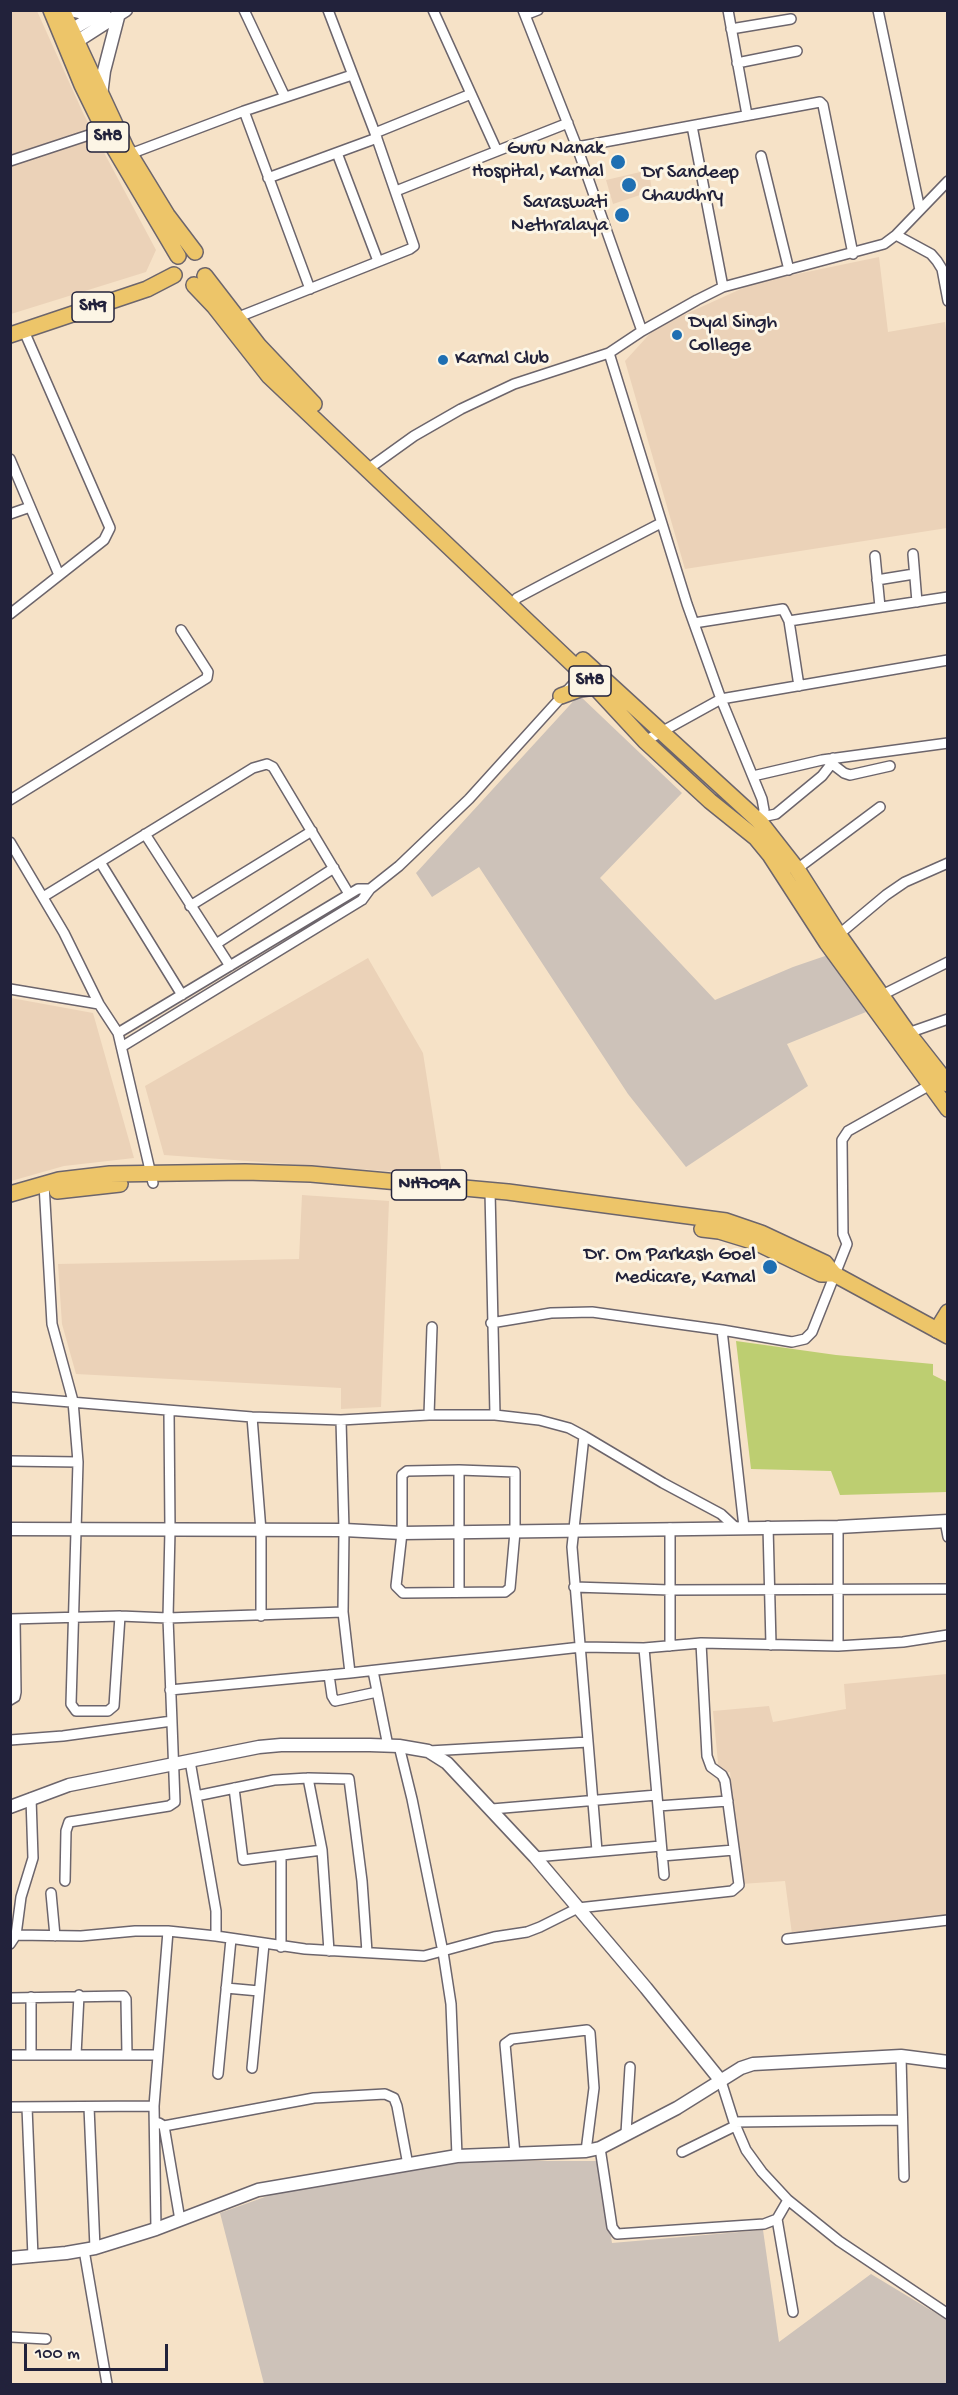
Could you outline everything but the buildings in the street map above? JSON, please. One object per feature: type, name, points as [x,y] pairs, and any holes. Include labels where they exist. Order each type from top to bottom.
[{"type":"main road","name":"SH8","points":[[51,10],[71,38],[130,154],[167,215],[195,252],[203,258],[206,264],[199,281]]},
{"type":"main road","name":"SH8","points":[[62,10],[104,130],[178,256]]},
{"type":"main road","points":[[174,275],[173,266],[178,256],[185,252],[195,252]]},
{"type":"main road","name":"SH8","points":[[174,275],[181,283],[199,281]]},
{"type":"main road","name":"SH9","points":[[17,333],[147,289],[174,275]]},
{"type":"main road","name":"SH8","points":[[199,281],[237,318],[287,379],[372,466],[586,670],[761,820],[797,869],[808,901]]},
{"type":"main road","name":"SH8","points":[[199,281],[214,306],[269,376],[372,466]]},
{"type":"main road","name":"SH8","points":[[586,670],[596,687],[645,741],[710,801],[756,838],[808,901],[948,1109]]},
{"type":"main road","points":[[561,696],[580,689],[596,687]]},
{"type":"main road","name":"SH8","points":[[861,978],[882,995],[908,1034],[948,1084]]},
{"type":"main road","name":"NH709A","points":[[10,1194],[152,1178],[306,1184],[490,1196],[719,1231],[755,1242],[821,1274],[834,1274],[942,1333]]},
{"type":"main road","name":"NH709A","points":[[10,1204],[44,1189]]},
{"type":"main road","points":[[942,1333],[948,1312]]},
{"type":"street","points":[[70,10],[100,13]]},
{"type":"street","points":[[244,10],[285,98]]},
{"type":"street","points":[[237,318],[414,246],[376,135],[328,10]]},
{"type":"street","points":[[433,10],[497,151]]},
{"type":"street","points":[[538,10],[524,13],[577,147],[642,331]]},
{"type":"street","points":[[728,10],[747,115]]},
{"type":"street","points":[[878,10],[921,210]]},
{"type":"street","points":[[71,38],[100,13]]},
{"type":"street","points":[[71,38],[122,14]]},
{"type":"street","points":[[100,97],[104,71],[122,14]]},
{"type":"street","points":[[732,29],[791,19]]},
{"type":"street","points":[[738,63],[797,51]]},
{"type":"street","points":[[130,154],[244,111],[352,75]]},
{"type":"street","points":[[268,178],[337,153],[471,94]]},
{"type":"street","points":[[577,147],[820,102],[823,105],[853,254]]},
{"type":"street","points":[[244,111],[310,289]]},
{"type":"street","points":[[396,192],[568,123]]},
{"type":"street","points":[[692,126],[723,287]]},
{"type":"street","points":[[10,161],[104,130]]},
{"type":"street","points":[[337,153],[378,261]]},
{"type":"street","points":[[761,156],[789,270]]},
{"type":"street","points":[[372,466],[414,436],[461,409],[514,384],[609,353],[642,331],[723,287],[884,244],[896,235],[948,181]]},
{"type":"street","points":[[896,235],[931,254],[937,261],[942,269],[948,300]]},
{"type":"street","points":[[10,614],[104,540],[110,528],[17,333]]},
{"type":"street","points":[[609,353],[694,623],[721,699],[764,804],[761,820]]},
{"type":"street","points":[[10,459],[59,575]]},
{"type":"street","points":[[10,514],[30,507]]},
{"type":"street","points":[[514,602],[661,523]]},
{"type":"street","points":[[912,554],[917,602]]},
{"type":"street","points":[[875,556],[880,607]]},
{"type":"street","points":[[877,580],[914,574]]},
{"type":"street","points":[[789,621],[948,597]]},
{"type":"street","points":[[694,623],[779,608],[786,613],[789,621],[799,686]]},
{"type":"street","points":[[10,800],[207,678],[208,672],[181,630]]},
{"type":"street","points":[[645,741],[721,699],[948,660]]},
{"type":"street","points":[[123,1046],[362,900],[370,889],[399,866],[469,799],[586,670]]},
{"type":"street","points":[[753,776],[948,743]]},
{"type":"street","points":[[761,820],[776,814],[822,776],[832,761]]},
{"type":"street","points":[[832,761],[844,773],[850,775],[890,766]]},
{"type":"street","points":[[43,897],[253,768],[267,764],[273,767],[349,894]]},
{"type":"street","points":[[797,869],[879,807]]},
{"type":"street","points":[[190,906],[312,831]]},
{"type":"street","points":[[145,834],[230,966]]},
{"type":"street","points":[[10,842],[64,933],[99,1004],[118,1033],[123,1046],[152,1178]]},
{"type":"street","points":[[100,862],[182,995]]},
{"type":"street","points":[[833,939],[905,882],[948,863]]},
{"type":"street","points":[[216,945],[334,868]]},
{"type":"street","points":[[118,1033],[357,889],[370,889]]},
{"type":"street","points":[[882,995],[948,962]]},
{"type":"street","points":[[10,989],[99,1004]]},
{"type":"street","points":[[908,1034],[948,1019]]},
{"type":"street","points":[[491,1323],[574,1311],[722,1330],[792,1342],[805,1339],[812,1332],[847,1244],[843,1234],[842,1140],[848,1131],[930,1085]]},
{"type":"street","points":[[44,1189],[52,1324],[73,1401],[78,1462],[72,1707],[76,1711],[108,1711],[114,1706],[120,1616]]},
{"type":"street","points":[[490,1196],[491,1323],[495,1415]]},
{"type":"street","points":[[429,1415],[432,1327]]},
{"type":"street","points":[[722,1330],[739,1527]]},
{"type":"street","points":[[10,1397],[252,1418],[341,1420],[429,1415],[495,1415],[549,1422],[569,1428],[584,1436],[721,1514],[739,1527]]},
{"type":"street","points":[[65,1881],[66,1831],[69,1822],[174,1804],[168,1618],[169,1412]]},
{"type":"street","points":[[252,1418],[261,1531],[261,1616]]},
{"type":"street","points":[[341,1420],[344,1530],[343,1612],[350,1673]]},
{"type":"street","points":[[584,1436],[573,1530],[574,1587],[597,1851]]},
{"type":"street","points":[[10,1461],[78,1462]]},
{"type":"street","points":[[459,1470],[459,1592]]},
{"type":"street","points":[[459,1470],[514,1471],[515,1532],[509,1589],[505,1592],[400,1592],[396,1586],[402,1533],[401,1478],[404,1472],[459,1470]]},
{"type":"street","points":[[10,1528],[344,1530],[402,1533],[838,1527],[946,1521],[948,1537]]},
{"type":"street","points":[[768,1527],[771,1645]]},
{"type":"street","points":[[838,1527],[838,1646]]},
{"type":"street","points":[[670,1528],[670,1646]]},
{"type":"street","points":[[574,1587],[837,1591],[948,1588]]},
{"type":"street","points":[[10,1700],[15,1697],[16,1692],[13,1619],[120,1616],[168,1618],[343,1612]]},
{"type":"street","points":[[170,1690],[373,1671],[580,1647],[644,1648],[701,1643],[838,1646],[903,1642],[948,1635]]},
{"type":"street","points":[[31,1798],[33,1858],[21,1897],[13,1939],[168,1931],[281,1947],[424,1956],[494,1937],[540,1928],[578,1908],[732,1891],[739,1885],[724,1778],[711,1767],[708,1756],[701,1643]]},
{"type":"street","points":[[644,1648],[664,1875]]},
{"type":"street","points":[[373,1671],[377,1692],[412,1799],[444,1952],[451,2004],[457,2157]]},
{"type":"street","points":[[329,1675],[335,1701],[377,1692]]},
{"type":"street","points":[[10,1740],[63,1736],[172,1721]]},
{"type":"street","points":[[10,1807],[69,1785],[272,1746],[394,1746],[428,1751],[588,1742]]},
{"type":"street","points":[[428,1751],[447,1763],[492,1809],[620,1955],[720,2081],[735,2124],[753,2160],[788,2200],[839,2241],[948,2314]]},
{"type":"street","points":[[190,1761],[216,1911],[216,1936]]},
{"type":"street","points":[[308,1778],[322,1850],[329,1951]]},
{"type":"street","points":[[196,1796],[274,1780],[347,1778],[351,1781],[367,1952]]},
{"type":"street","points":[[234,1788],[242,1859],[281,1857],[322,1850]]},
{"type":"street","points":[[492,1809],[657,1795]]},
{"type":"street","points":[[658,1806],[728,1801]]},
{"type":"street","points":[[536,1857],[597,1851],[734,1850]]},
{"type":"street","points":[[281,1857],[281,1947]]},
{"type":"street","points":[[51,1893],[56,1936]]},
{"type":"street","points":[[787,1938],[948,1920]]},
{"type":"street","points":[[156,2229],[154,2106],[168,1931]]},
{"type":"street","points":[[218,2074],[231,1939]]},
{"type":"street","points":[[252,2068],[264,1944]]},
{"type":"street","points":[[226,1988],[258,1991]]},
{"type":"street","points":[[10,1998],[117,1994],[125,1997],[127,2055]]},
{"type":"street","points":[[76,2055],[79,1995]]},
{"type":"street","points":[[30,1997],[31,2055]]},
{"type":"street","points":[[515,2154],[505,2044],[512,2039],[587,2030],[590,2033],[594,2088],[586,2151]]},
{"type":"street","points":[[10,2055],[158,2055]]},
{"type":"street","points":[[901,2056],[904,2177]]},
{"type":"street","points":[[10,2258],[90,2249],[156,2229],[258,2190],[457,2157],[586,2151],[600,2148],[677,2108],[741,2068],[753,2064],[901,2056],[948,2062]]},
{"type":"street","points":[[626,2133],[630,2067]]},
{"type":"street","points":[[154,2122],[164,2126],[314,2098],[385,2094],[394,2098],[397,2106],[408,2165]]},
{"type":"street","points":[[10,2107],[154,2106]]},
{"type":"street","points":[[27,2107],[33,2257]]},
{"type":"street","points":[[89,2107],[90,2249],[107,2385]]},
{"type":"street","points":[[682,2152],[735,2124],[902,2120]]},
{"type":"street","points":[[164,2126],[180,2220]]},
{"type":"street","points":[[600,2148],[612,2227],[617,2234],[764,2224],[777,2219],[788,2200]]},
{"type":"street","points":[[777,2219],[793,2312]]},
{"type":"street","points":[[10,2337],[45,2339]]},
{"type":"shaded area","points":[[11,11],[37,11],[84,115],[156,250],[146,272],[11,314]]},
{"type":"shaded area","name":"Dr Sandeep Chaudhry","points":[[649,170],[652,191],[613,204],[606,180]]},
{"type":"shaded area","points":[[879,257],[888,332],[945,322],[948,344],[947,528],[685,569],[625,361],[655,328],[754,283]]},
{"type":"shaded area","points":[[579,695],[682,793],[600,878],[715,1000],[793,967],[828,955],[866,1012],[787,1044],[808,1086],[686,1167],[628,1094],[479,867],[432,897],[416,873]]},
{"type":"shaded area","points":[[368,958],[423,1053],[442,1175],[164,1155],[145,1086]]},
{"type":"shaded area","points":[[11,998],[93,1013],[134,1158],[64,1166],[11,1181]]},
{"type":"shaded area","points":[[302,1195],[389,1201],[381,1407],[341,1409],[341,1388],[76,1374],[62,1324],[58,1264],[299,1259]]},
{"type":"shaded area","points":[[947,1674],[947,1918],[792,1934],[785,1881],[741,1884],[730,1772],[719,1773],[713,1711],[769,1706],[773,1722],[846,1709],[844,1684]]},
{"type":"shaded area","points":[[464,2161],[599,2161],[612,2243],[763,2230],[779,2342],[871,2274],[947,2320],[947,2384],[264,2384],[220,2213],[276,2193]]},
{"type":"green space","points":[[736,1341],[836,1355],[933,1364],[933,1375],[947,1382],[947,1492],[840,1495],[831,1471],[751,1469]]},
{"type":"place","name":"Guru Nanak Hospital, Karnal","points":[[618,162]]},
{"type":"place","name":"Dr Sandeep Chaudhry","points":[[629,185]]},
{"type":"place","name":"Saraswati Nethralaya","points":[[622,215]]},
{"type":"place","name":"Dyal Singh College","points":[[677,335]]},
{"type":"place","name":"Karnal Club","points":[[443,360]]},
{"type":"place","name":"Dr. Om Parkash Goel Medicare, Karnal","points":[[770,1267]]}]
